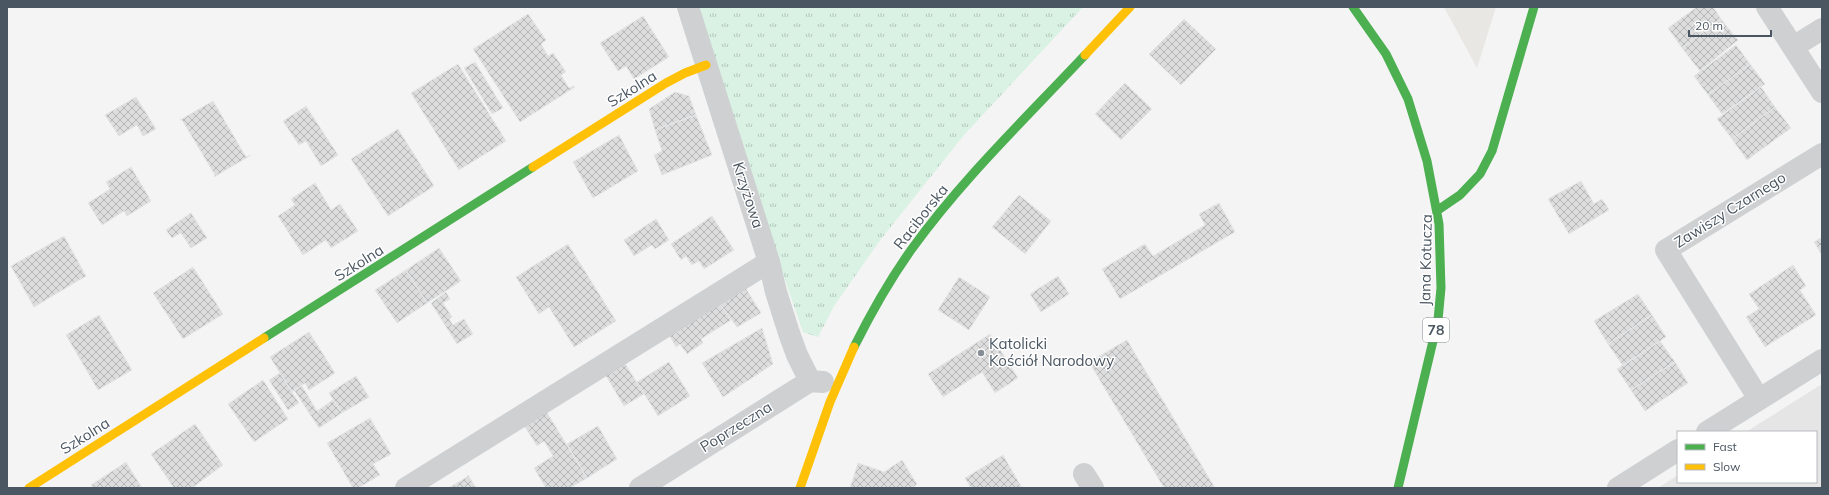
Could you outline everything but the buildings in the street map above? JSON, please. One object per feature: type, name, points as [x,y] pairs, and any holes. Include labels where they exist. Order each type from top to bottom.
[{"type":"street","name":"Krzyżowa","points":[[688,7],[769,262],[776,292],[787,326],[797,355],[810,381]]},
{"type":"street","name":"Raciborska","points":[[800,488],[817,433],[836,385],[879,300],[901,265],[974,174],[1130,7]]},
{"type":"street","name":"78","points":[[1353,7],[1377,41],[1397,76],[1423,147],[1438,210]]},
{"type":"street","name":"Jana Kotucza","points":[[1398,488],[1438,322],[1442,272],[1438,210],[1460,195],[1480,174],[1492,151],[1534,7]]},
{"type":"street","points":[[1767,7],[1822,92]]},
{"type":"street","points":[[1793,47],[1822,29]]},
{"type":"street","name":"Szkolna","points":[[29,488],[666,84],[685,73],[706,65]]},
{"type":"street","name":"Zawiszy Czarnego","points":[[1759,399],[1666,250],[1822,154]]},
{"type":"street","points":[[406,488],[769,262]]},
{"type":"street","points":[[1709,431],[1822,360]]},
{"type":"street","points":[[810,381],[818,381],[836,385]]},
{"type":"street","name":"Poprzeczna","points":[[640,488],[810,381]]},
{"type":"street","points":[[1618,488],[1677,451]]},
{"type":"shaded area","points":[[1444,7],[1496,7],[1477,68]]},
{"type":"shaded area","points":[[1822,384],[1822,488],[1658,488],[1677,476],[1677,483],[1817,483],[1817,431],[1748,431]]},
{"type":"green space","points":[[696,7],[1083,7],[964,135],[881,239],[834,306],[818,337],[803,332],[720,91]]},
{"type":"traffic: fast","points":[[1353,7],[1386,54],[1408,99],[1427,161],[1439,224],[1441,288],[1438,320],[1398,488]]},
{"type":"traffic: fast","points":[[1438,210],[1460,195],[1480,174],[1492,151],[1534,7]]},
{"type":"traffic: fast","points":[[854,347],[888,285],[911,250],[951,198],[1085,55]]},
{"type":"traffic: fast","points":[[264,338],[533,167]]},
{"type":"traffic: slow","points":[[1085,55],[1130,7]]},
{"type":"traffic: slow","points":[[533,167],[666,83],[685,73],[706,65]]},
{"type":"traffic: slow","points":[[29,488],[264,338]]},
{"type":"traffic: slow","points":[[800,488],[830,402],[854,347]]},
{"type":"place","name":"Katolicki Kościół Narodowy","points":[[981,353]]}]
